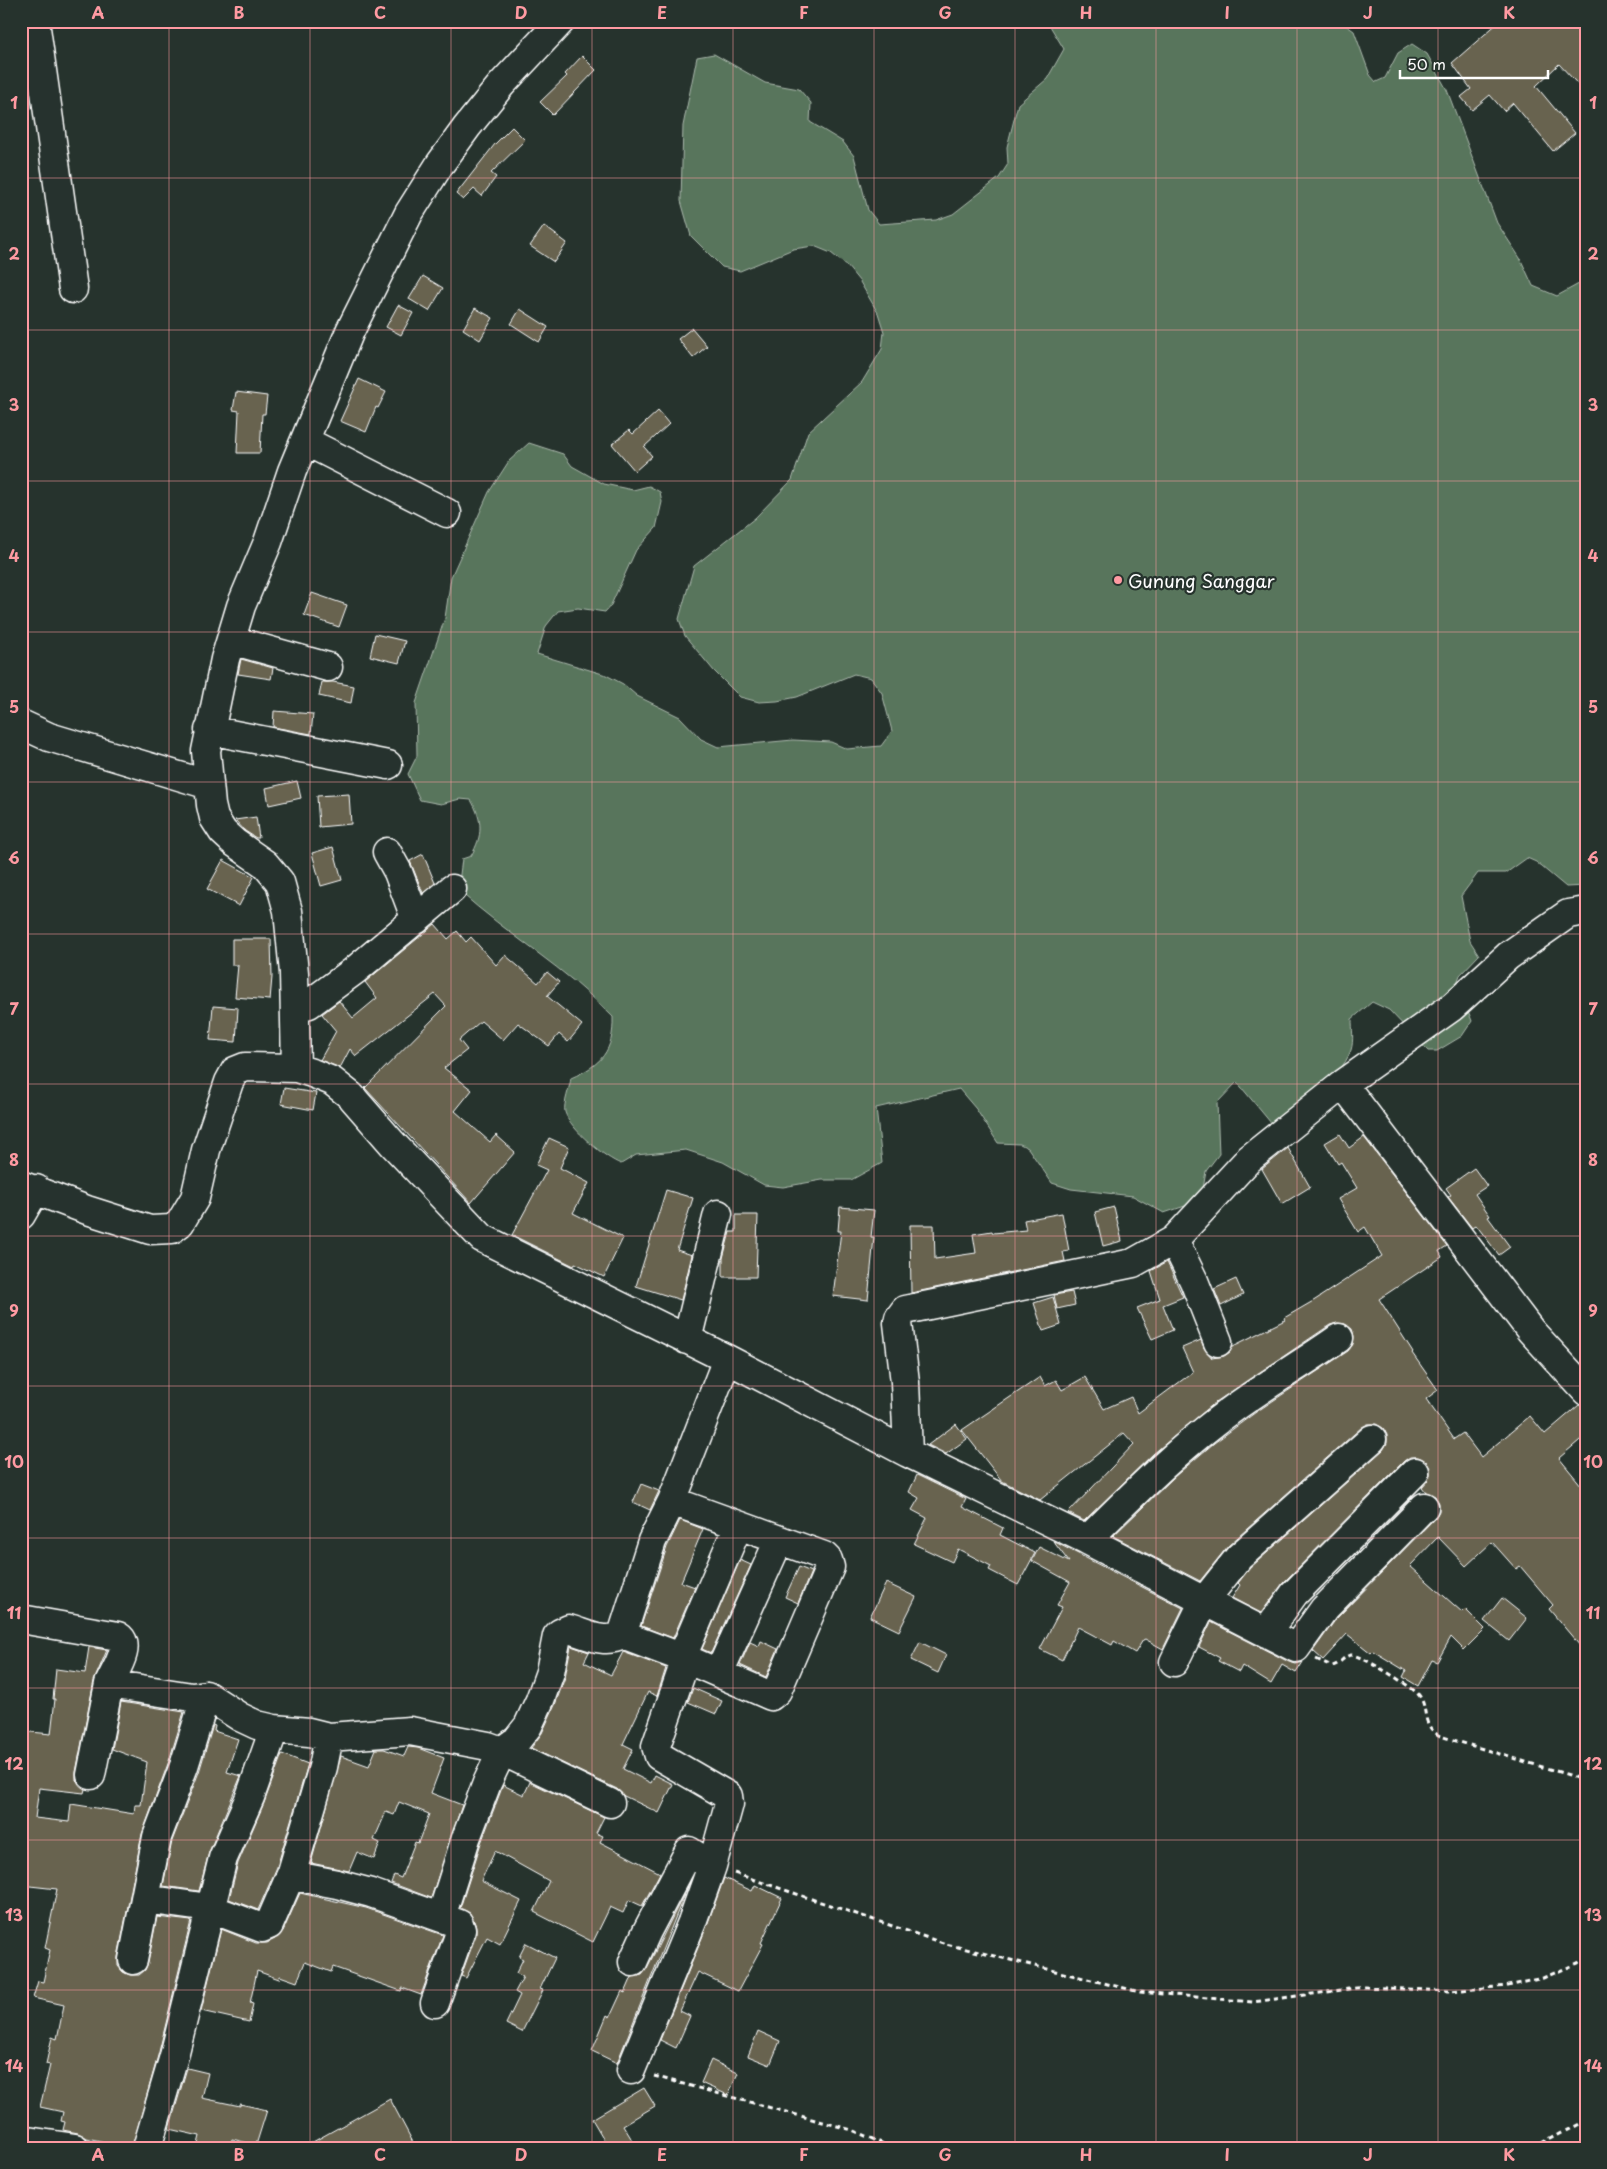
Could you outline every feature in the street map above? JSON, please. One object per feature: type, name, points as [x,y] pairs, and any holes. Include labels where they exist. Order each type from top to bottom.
[{"type":"street","points":[[35,21],[73,289]]},
{"type":"street","points":[[296,1068],[295,1008],[288,911],[280,882],[265,864],[223,832],[214,818],[206,751],[209,730],[230,640],[241,606],[268,542],[292,471],[350,331],[409,213],[440,164],[467,127],[501,85],[561,21]]},
{"type":"street","points":[[305,441],[447,513]]},
{"type":"street","points":[[230,640],[328,667]]},
{"type":"street","points":[[21,724],[49,737],[209,785]]},
{"type":"street","points":[[209,730],[388,765]]},
{"type":"street","points":[[387,852],[398,872],[416,920]]},
{"type":"street","points":[[295,1008],[309,1004],[354,971],[452,889]]},
{"type":"street","points":[[908,1453],[905,1382],[898,1323],[901,1314],[905,1310],[1133,1263],[1174,1240],[1248,1159],[1343,1084],[1452,1007],[1508,956],[1568,914],[1586,911]]},
{"type":"street","points":[[21,1216],[29,1187],[87,1210],[150,1230],[172,1229],[180,1224],[195,1198],[206,1150],[231,1077],[236,1071],[245,1067],[296,1068],[332,1081],[351,1096],[392,1143],[482,1238],[727,1359],[908,1453],[1087,1540],[1296,1648],[1324,1609],[1424,1507]]},
{"type":"street","points":[[1343,1084],[1531,1331],[1586,1391]]},
{"type":"street","points":[[687,1340],[718,1214]]},
{"type":"street","points":[[1174,1240],[1194,1281],[1218,1342]]},
{"type":"street","points":[[1087,1540],[1142,1486],[1246,1399],[1304,1364],[1339,1338]]},
{"type":"street","points":[[441,1917],[466,1838],[487,1783],[502,1751],[517,1740],[532,1717],[550,1672],[556,1640],[560,1633],[569,1629],[604,1640],[612,1640],[622,1635],[652,1542],[672,1501],[727,1359]]},
{"type":"street","points":[[1174,1662],[1204,1601],[1239,1557],[1372,1439]]},
{"type":"street","points":[[1266,1633],[1294,1594],[1416,1472]]},
{"type":"street","points":[[622,1635],[686,1659],[769,1696],[775,1694],[830,1563],[824,1556],[672,1501]]},
{"type":"street","points":[[631,2070],[692,1922],[712,1866],[729,1804],[728,1796],[658,1756],[656,1750],[686,1659],[684,1650],[738,1526]]},
{"type":"street","points":[[719,1673],[779,1540]]},
{"type":"street","points":[[21,1619],[122,1638],[124,1643],[122,1654],[109,1684],[92,1775]]},
{"type":"street","points":[[109,1684],[192,1697],[206,1694],[240,1717],[257,1725],[274,1729],[329,1737],[410,1731],[466,1740],[502,1751],[610,1803]]},
{"type":"street","points":[[133,1960],[157,1837],[184,1766],[206,1694]]},
{"type":"street","points":[[147,2148],[174,2056],[209,1908],[223,1858],[250,1797],[274,1729]]},
{"type":"street","points":[[145,1899],[209,1908],[262,1928],[269,1925],[292,1872],[323,1767],[329,1737]]},
{"type":"street","points":[[633,1962],[689,1851],[712,1866]]},
{"type":"street","points":[[292,1872],[300,1877],[337,1884],[459,1924],[461,1930],[435,2003]]},
{"type":"street","points":[[21,2140],[75,2148]]},
{"type":"path","points":[[1296,1648],[1328,1666],[1336,1665],[1346,1657],[1354,1655],[1388,1673],[1418,1694],[1428,1727],[1440,1736],[1569,1775],[1586,1782]]},
{"type":"path","points":[[712,1866],[946,1944],[1140,1992],[1253,2002],[1364,1987],[1449,1991],[1508,1986],[1543,1978],[1578,1963],[1586,1957]]},
{"type":"path","points":[[631,2070],[852,2130],[893,2148]]},
{"type":"path","points":[[1534,2148],[1586,2120]]},
{"type":"green space","points":[[1047,21],[1340,21],[1354,31],[1370,75],[1376,82],[1385,78],[1398,53],[1412,44],[1427,54],[1447,90],[1497,223],[1520,258],[1533,286],[1557,296],[1586,280],[1586,886],[1566,887],[1536,862],[1527,858],[1506,873],[1478,873],[1461,896],[1470,941],[1479,955],[1460,975],[1457,983],[1472,1021],[1462,1036],[1437,1051],[1428,1051],[1389,1010],[1372,1002],[1352,1019],[1353,1039],[1351,1050],[1337,1073],[1317,1091],[1271,1123],[1237,1082],[1217,1103],[1219,1154],[1206,1171],[1203,1189],[1191,1204],[1164,1213],[1133,1196],[1071,1189],[1052,1183],[1028,1148],[1020,1144],[998,1143],[976,1109],[959,1089],[876,1108],[882,1163],[851,1180],[822,1180],[783,1187],[764,1185],[723,1162],[686,1150],[636,1155],[621,1164],[598,1149],[581,1134],[568,1119],[565,1112],[571,1078],[590,1068],[604,1055],[611,1039],[613,1017],[576,983],[458,890],[462,859],[471,856],[478,841],[480,828],[475,808],[471,800],[460,799],[441,804],[420,800],[408,774],[417,756],[416,703],[445,618],[451,577],[489,492],[509,461],[529,443],[563,454],[572,466],[604,484],[633,490],[649,486],[660,492],[662,502],[656,528],[636,550],[611,605],[605,612],[578,608],[558,611],[546,626],[537,654],[606,675],[623,684],[637,696],[680,717],[701,739],[718,747],[793,740],[831,742],[847,749],[881,746],[892,731],[882,693],[871,678],[854,674],[797,697],[777,701],[759,702],[740,697],[714,671],[685,636],[679,619],[694,566],[755,518],[792,480],[808,432],[862,382],[882,349],[884,332],[878,313],[860,282],[847,266],[831,253],[814,246],[793,249],[740,271],[722,267],[691,236],[681,201],[683,126],[697,57],[714,54],[765,83],[799,89],[811,103],[810,122],[843,142],[854,156],[868,210],[879,224],[936,220],[953,214],[999,178],[1008,164],[1007,147],[1018,104],[1047,79],[1064,49]]},
{"type":"building","points":[[1500,21],[1586,21],[1586,93],[1559,64],[1536,86],[1575,133],[1553,151],[1513,103],[1504,111],[1490,95],[1472,110],[1461,97],[1471,89],[1452,63]]},
{"type":"building","points":[[582,56],[596,70],[553,115],[540,102],[567,76],[565,74]]},
{"type":"building","points":[[512,127],[525,140],[491,173],[496,177],[482,196],[474,189],[463,200],[456,194],[495,144]]},
{"type":"building","points":[[544,226],[567,243],[554,262],[530,246]]},
{"type":"building","points":[[423,276],[443,288],[429,311],[409,299]]},
{"type":"building","points":[[398,305],[413,313],[401,335],[386,327]]},
{"type":"building","points":[[475,308],[493,318],[480,340],[463,329]]},
{"type":"building","points":[[520,309],[548,327],[539,342],[511,324]]},
{"type":"building","points":[[692,328],[707,346],[693,358],[678,339]]},
{"type":"building","points":[[359,379],[386,392],[378,408],[376,407],[366,432],[340,421]]},
{"type":"building","points":[[236,392],[267,396],[265,414],[262,414],[260,453],[237,453],[239,411],[233,410]]},
{"type":"building","points":[[658,411],[669,424],[644,447],[652,456],[635,471],[612,444],[629,430],[633,434]]},
{"type":"building","points":[[312,593],[347,605],[339,627],[304,615]]},
{"type":"building","points":[[375,634],[405,641],[399,663],[370,656]]},
{"type":"building","points":[[241,659],[273,668],[271,679],[238,674]]},
{"type":"building","points":[[322,682],[354,686],[351,703],[319,696]]},
{"type":"building","points":[[274,711],[313,714],[311,734],[273,727]]},
{"type":"building","points":[[297,781],[301,798],[269,805],[266,788]]},
{"type":"building","points":[[349,794],[351,824],[319,827],[317,796]]},
{"type":"building","points":[[256,817],[259,838],[245,831],[235,820]]},
{"type":"building","points":[[333,847],[342,880],[321,886],[312,853]]},
{"type":"building","points":[[423,854],[435,883],[423,893],[410,861]]},
{"type":"building","points":[[223,860],[254,877],[239,906],[207,889]]},
{"type":"building","points":[[435,924],[448,939],[457,931],[466,942],[471,937],[496,965],[505,955],[538,983],[547,972],[559,982],[547,996],[582,1025],[568,1042],[559,1034],[549,1046],[518,1023],[503,1040],[481,1021],[459,1040],[467,1050],[444,1068],[472,1090],[455,1111],[490,1142],[496,1135],[515,1152],[471,1203],[365,1088],[446,1006],[435,994],[356,1056],[350,1049],[340,1068],[320,1060],[336,1031],[322,1014],[339,1001],[353,1018],[377,998],[365,982]]},
{"type":"building","points":[[232,939],[271,939],[272,977],[270,1000],[235,997],[238,965],[232,965]]},
{"type":"building","points":[[213,1006],[238,1008],[236,1042],[210,1040]]},
{"type":"building","points":[[284,1088],[316,1093],[313,1110],[281,1104]]},
{"type":"building","points":[[1340,1134],[1349,1148],[1364,1137],[1447,1246],[1439,1251],[1442,1257],[1379,1299],[1412,1353],[1438,1390],[1426,1399],[1454,1439],[1463,1433],[1481,1457],[1530,1416],[1545,1434],[1579,1405],[1586,1406],[1586,1435],[1559,1458],[1586,1491],[1586,1653],[1549,1609],[1553,1605],[1520,1566],[1516,1569],[1492,1542],[1466,1566],[1438,1537],[1410,1566],[1462,1612],[1465,1609],[1485,1629],[1464,1650],[1451,1637],[1437,1662],[1432,1660],[1418,1686],[1403,1677],[1406,1671],[1373,1651],[1371,1653],[1347,1634],[1323,1660],[1313,1651],[1336,1619],[1435,1518],[1439,1511],[1439,1503],[1435,1496],[1426,1492],[1422,1487],[1430,1476],[1430,1468],[1426,1461],[1418,1457],[1410,1457],[1404,1461],[1283,1583],[1261,1613],[1232,1598],[1240,1585],[1238,1583],[1250,1568],[1383,1450],[1387,1443],[1387,1435],[1383,1428],[1376,1424],[1368,1424],[1362,1427],[1229,1545],[1200,1581],[1113,1536],[1174,1477],[1214,1443],[1256,1412],[1348,1351],[1353,1344],[1354,1336],[1352,1329],[1345,1324],[1337,1323],[1330,1325],[1216,1402],[1153,1454],[1084,1521],[1068,1513],[1134,1444],[1124,1433],[1040,1500],[1002,1481],[962,1430],[1040,1377],[1045,1386],[1056,1380],[1062,1390],[1085,1377],[1104,1409],[1131,1397],[1138,1413],[1193,1372],[1182,1348],[1201,1340],[1204,1348],[1212,1358],[1224,1356],[1230,1352],[1233,1346],[1285,1320],[1284,1318],[1382,1256],[1365,1227],[1358,1232],[1338,1199],[1357,1188],[1341,1162],[1338,1164],[1325,1143]]},
{"type":"building","points":[[549,1138],[569,1147],[560,1168],[589,1183],[573,1213],[623,1238],[604,1277],[575,1263],[574,1266],[512,1235],[547,1170],[536,1165]]},
{"type":"building","points":[[1288,1148],[1310,1187],[1282,1204],[1262,1169]]},
{"type":"building","points":[[1474,1168],[1487,1186],[1475,1194],[1490,1216],[1488,1217],[1510,1247],[1499,1255],[1476,1225],[1472,1228],[1448,1197],[1451,1195],[1446,1188]]},
{"type":"building","points":[[666,1190],[693,1198],[677,1250],[692,1255],[681,1300],[636,1286]]},
{"type":"building","points":[[840,1207],[874,1210],[871,1237],[874,1237],[868,1300],[833,1296],[841,1231],[838,1231]]},
{"type":"building","points":[[1114,1207],[1122,1241],[1103,1246],[1095,1212]]},
{"type":"building","points":[[1062,1213],[1069,1251],[1063,1252],[1065,1261],[911,1293],[910,1225],[934,1225],[935,1259],[976,1253],[973,1234],[992,1231],[993,1233],[1026,1230],[1024,1220]]},
{"type":"building","points":[[736,1215],[758,1215],[756,1277],[723,1277],[723,1258],[730,1232],[736,1232]]},
{"type":"building","points":[[1167,1262],[1183,1297],[1163,1305],[1173,1330],[1152,1339],[1137,1308],[1160,1299],[1151,1271]]},
{"type":"building","points":[[1236,1279],[1243,1295],[1221,1306],[1214,1289]]},
{"type":"building","points":[[1072,1292],[1075,1305],[1057,1309],[1054,1295]]},
{"type":"building","points":[[1053,1297],[1061,1325],[1043,1331],[1034,1303]]},
{"type":"building","points":[[956,1424],[967,1439],[946,1454],[928,1445]]},
{"type":"building","points":[[917,1475],[966,1499],[962,1507],[1003,1528],[1000,1535],[1035,1553],[1018,1585],[989,1570],[991,1566],[958,1549],[952,1562],[914,1544],[927,1518],[912,1510],[919,1498],[909,1492]]},
{"type":"building","points":[[641,1484],[659,1491],[650,1510],[633,1502]]},
{"type":"building","points":[[680,1520],[703,1529],[681,1582],[695,1587],[673,1638],[641,1626],[667,1547]]},
{"type":"building","points":[[1053,1541],[1183,1608],[1163,1649],[1145,1639],[1135,1653],[1114,1641],[1112,1645],[1078,1627],[1062,1660],[1040,1649],[1062,1607],[1057,1605],[1070,1582],[1032,1561],[1039,1547],[1069,1562]]},
{"type":"building","points":[[740,1560],[751,1565],[711,1653],[702,1649]]},
{"type":"building","points":[[799,1567],[811,1572],[798,1603],[785,1597]]},
{"type":"building","points":[[886,1583],[916,1597],[899,1631],[870,1617]]},
{"type":"building","points":[[1502,1598],[1527,1618],[1509,1641],[1484,1621]]},
{"type":"building","points":[[1211,1622],[1289,1662],[1296,1664],[1303,1662],[1296,1673],[1282,1665],[1271,1684],[1242,1666],[1239,1672],[1218,1661],[1220,1658],[1199,1647]]},
{"type":"building","points":[[761,1641],[778,1649],[766,1677],[740,1665],[750,1642],[759,1646]]},
{"type":"building","points":[[920,1642],[946,1655],[938,1673],[911,1660]]},
{"type":"building","points":[[571,1646],[589,1652],[584,1662],[611,1675],[623,1652],[666,1668],[657,1696],[648,1692],[623,1744],[633,1749],[623,1769],[651,1783],[655,1775],[673,1784],[659,1813],[624,1796],[617,1789],[531,1748],[542,1733],[555,1705],[565,1677]]},
{"type":"building","points":[[89,1647],[107,1650],[94,1681],[76,1772],[76,1780],[85,1789],[84,1793],[39,1788],[35,1818],[69,1822],[71,1804],[134,1814],[135,1805],[141,1805],[147,1762],[112,1749],[121,1702],[184,1712],[169,1761],[142,1834],[118,1957],[118,1966],[123,1972],[130,1975],[139,1975],[145,1970],[148,1963],[157,1917],[191,1921],[159,2052],[132,2148],[87,2138],[78,2133],[63,2130],[65,2122],[61,2121],[63,2112],[40,2107],[50,2065],[46,2064],[52,2037],[57,2039],[64,2005],[33,1998],[38,1981],[43,1982],[50,1950],[45,1948],[57,1889],[21,1885],[21,1731],[51,1734],[56,1669],[85,1673]]},
{"type":"building","points":[[693,1688],[722,1701],[716,1714],[688,1702]]},
{"type":"building","points":[[213,1725],[215,1726],[214,1731],[238,1739],[227,1772],[241,1776],[209,1852],[199,1891],[163,1886],[172,1841],[199,1772]]},
{"type":"building","points":[[408,1747],[418,1748],[444,1758],[431,1793],[462,1805],[431,1898],[391,1883],[394,1875],[401,1878],[415,1842],[418,1843],[429,1814],[399,1802],[394,1815],[386,1812],[374,1840],[380,1843],[374,1859],[357,1852],[349,1871],[311,1863],[341,1756],[369,1766],[376,1749],[384,1749],[404,1756]]},
{"type":"building","points":[[282,1754],[308,1764],[277,1867],[258,1910],[229,1899],[238,1863],[264,1803]]},
{"type":"building","points":[[530,1782],[604,1817],[596,1833],[603,1836],[600,1842],[660,1873],[642,1906],[629,1900],[623,1913],[610,1907],[593,1942],[534,1912],[549,1881],[495,1851],[481,1881],[521,1901],[500,1944],[487,1937],[466,1978],[461,1976],[476,1935],[476,1926],[470,1913],[460,1908],[481,1843],[503,1785],[524,1795]]},
{"type":"building","points":[[724,1878],[752,1891],[755,1885],[782,1898],[761,1943],[763,1944],[738,1991],[698,1972],[680,2011],[690,2016],[676,2048],[660,2040],[706,1928]]},
{"type":"building","points":[[688,1886],[617,2063],[592,2051],[607,2015],[610,2017],[622,1991],[625,1993],[632,1977],[642,1975],[647,1968]]},
{"type":"building","points":[[300,1893],[366,1908],[443,1935],[421,1995],[402,1988],[401,1991],[333,1967],[331,1972],[305,1962],[297,1982],[280,1976],[279,1979],[257,1971],[250,2003],[253,2004],[249,2022],[201,2011],[221,1929],[256,1943],[267,1943],[275,1939],[283,1931]]},
{"type":"building","points":[[526,1943],[555,1958],[540,1989],[543,1990],[522,2032],[506,2024],[520,1995],[515,1992],[523,1977],[516,1973],[523,1959],[519,1957]]},
{"type":"building","points":[[758,2031],[780,2041],[770,2065],[748,2056]]},
{"type":"building","points":[[711,2060],[738,2073],[728,2095],[701,2083]]},
{"type":"building","points":[[187,2068],[208,2073],[202,2098],[267,2110],[256,2145],[232,2139],[230,2148],[197,2148],[200,2136],[169,2129]]},
{"type":"building","points":[[644,2088],[655,2106],[623,2125],[637,2148],[609,2148],[592,2119]]},
{"type":"building","points":[[390,2099],[416,2148],[302,2148]]},
{"type":"place","name":"Gunung Sanggar","points":[[1118,580]]}]
